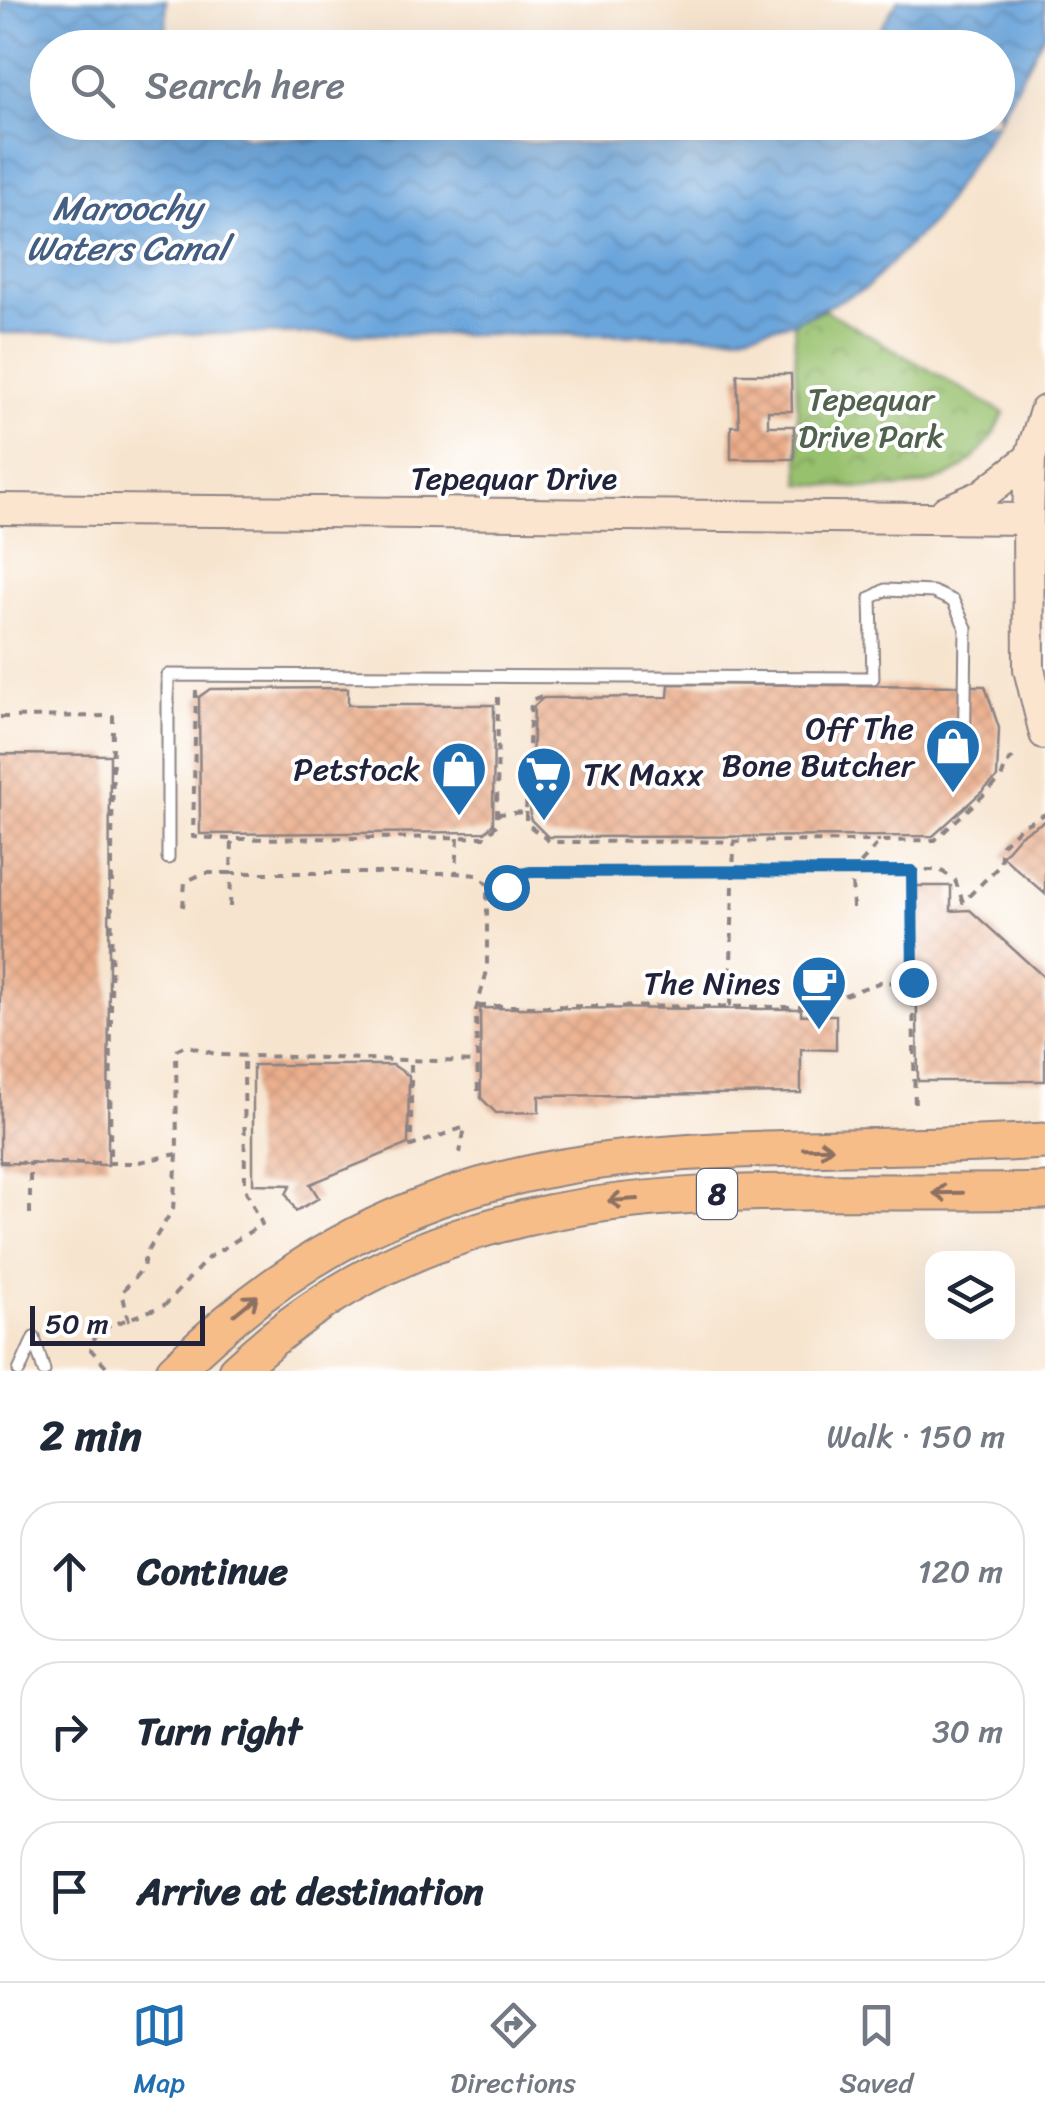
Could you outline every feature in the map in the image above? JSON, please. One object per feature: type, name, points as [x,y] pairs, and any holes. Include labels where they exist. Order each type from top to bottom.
[{"type":"main road","name":"8","points":[[174,1371],[234,1315],[312,1259],[412,1208],[498,1178],[646,1154],[1045,1141]]},
{"type":"main road","name":"8","points":[[236,1371],[315,1309],[399,1260],[525,1216],[610,1201],[741,1193],[1045,1192]]},
{"type":"street","points":[[1045,411],[1030,458],[1028,518],[1029,669],[1045,734]]},
{"type":"street","points":[[923,515],[956,508],[982,496],[1030,458]]},
{"type":"street","name":"Tepequar Drive","points":[[0,509],[1028,518]]},
{"type":"lane","points":[[168,858],[168,675],[872,678],[871,598],[885,590],[933,592],[953,602],[966,628],[964,768]]},
{"type":"lane","points":[[20,1371],[34,1338],[44,1371]]},
{"type":"path","points":[[209,675],[195,692],[194,836],[232,839],[486,837],[497,824],[498,675]]},
{"type":"path","points":[[559,676],[552,692],[531,700],[526,823],[550,842],[935,840],[1001,778],[1019,752]]},
{"type":"path","points":[[0,718],[113,716],[110,1164]]},
{"type":"path","points":[[497,814],[526,812]]},
{"type":"path","points":[[183,907],[185,882],[204,873],[456,873],[478,875],[487,884],[515,886],[521,874],[531,872],[940,870],[955,880],[963,902],[1000,865],[1002,844],[1019,828],[1045,814]]},
{"type":"path","points":[[456,873],[458,838]]},
{"type":"path","points":[[230,907],[232,839]]},
{"type":"path","points":[[853,908],[852,873],[880,841]]},
{"type":"path","points":[[730,1006],[734,842]]},
{"type":"path","points":[[912,871],[915,1111]]},
{"type":"path","points":[[478,1091],[478,1006],[487,971],[487,884]]},
{"type":"path","points":[[478,1006],[812,1006],[865,986],[913,982]]},
{"type":"path","points":[[129,1322],[122,1292],[131,1276],[143,1268],[145,1255],[173,1209],[176,1050],[186,1045],[218,1055],[477,1062]]},
{"type":"path","points":[[106,1366],[91,1350],[93,1337],[165,1304],[208,1258],[262,1224],[245,1190],[244,1056]]},
{"type":"path","points":[[411,1062],[411,1146],[464,1127],[460,1153]]},
{"type":"path","points":[[0,1162],[110,1164],[177,1154]]},
{"type":"path","points":[[30,1163],[30,1214]]},
{"type":"green space","name":"Tepequar Drive Park","points":[[825,310],[1004,413],[987,443],[967,464],[944,478],[919,485],[862,488],[800,484],[794,322]]},
{"type":"water","name":"Maroochy Waters Canal","points":[[2,0],[166,0],[167,30],[30,30],[30,140],[406,140],[729,146],[742,140],[986,140],[934,220],[866,288],[794,322],[737,335],[0,333]]},
{"type":"water","points":[[898,0],[1045,0],[1045,32],[1015,89],[1015,30],[879,30]]},
{"type":"building","points":[[737,374],[791,374],[792,411],[768,411],[768,426],[794,426],[794,459],[731,459],[731,426],[739,426]]},
{"type":"building","points":[[669,684],[985,686],[999,728],[997,778],[933,836],[548,837],[530,819],[534,706],[543,698],[668,697]]},
{"type":"building","points":[[348,688],[348,705],[494,705],[493,824],[485,832],[200,834],[199,697],[210,689]]},
{"type":"building","points":[[0,754],[110,755],[108,1165],[0,1163]]},
{"type":"building","points":[[1045,821],[1045,894],[1002,856],[1020,835]]},
{"type":"building","points":[[915,886],[951,886],[951,911],[970,910],[1045,978],[1045,1081],[918,1081]]},
{"type":"building","points":[[480,1008],[801,1009],[801,1015],[836,1015],[836,1050],[801,1049],[801,1093],[539,1096],[539,1112],[496,1113],[481,1098]]},
{"type":"building","points":[[253,1065],[393,1065],[409,1076],[408,1144],[310,1184],[319,1198],[296,1211],[286,1194],[291,1185],[253,1184]]},
{"type":"place","name":"Off The Bone Butcher","points":[[953,795]]},
{"type":"place","name":"Petstock","points":[[459,818]]},
{"type":"place","name":"TK Maxx","points":[[544,823]]},
{"type":"place","name":"The Nines","points":[[819,1032]]},
{"type":"route","points":[[506,887],[515,886],[521,874],[531,872],[912,871],[913,982]]}]
